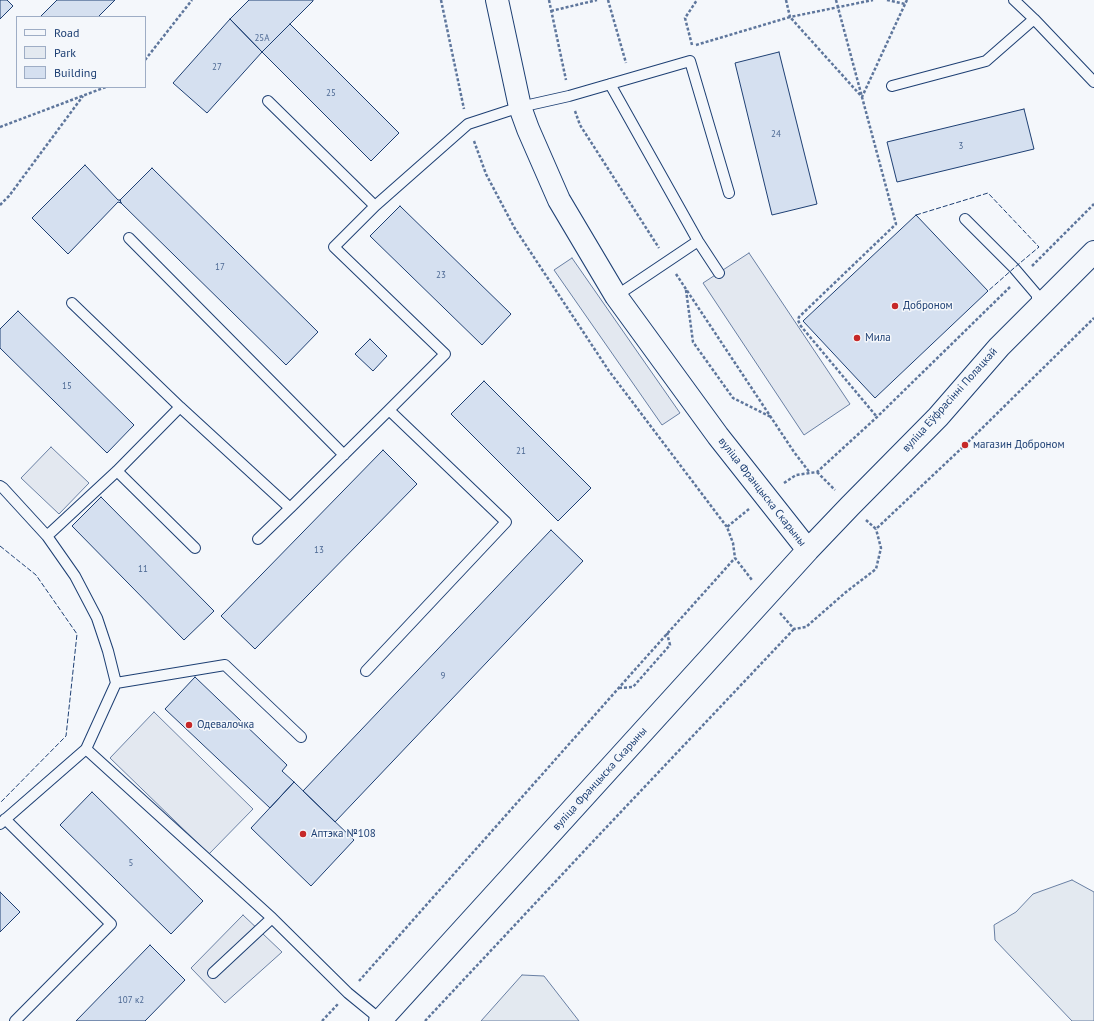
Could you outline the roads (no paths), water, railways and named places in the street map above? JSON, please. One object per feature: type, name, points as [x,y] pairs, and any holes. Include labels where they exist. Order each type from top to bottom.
[{"type":"street","name":"вуліца Францыска Скарыны","points":[[381,1020],[808,550],[718,436],[616,296],[559,200],[520,107],[497,0]]},
{"type":"street","name":"вуліца Еўфрасінні Полацкай","points":[[808,550],[938,417],[999,347],[1094,252]]},
{"type":"lane","points":[[1014,0],[1034,18],[1094,82]]},
{"type":"lane","points":[[892,86],[986,61],[1034,18]]},
{"type":"lane","points":[[258,539],[445,354],[334,247],[375,206],[468,124],[520,107],[569,96],[690,61],[728,194]]},
{"type":"lane","points":[[610,84],[698,241],[719,273]]},
{"type":"lane","points":[[268,101],[375,206]]},
{"type":"lane","points":[[965,219],[1014,268],[1037,295],[1037,309]]},
{"type":"lane","points":[[129,238],[344,455]]},
{"type":"lane","points":[[616,296],[698,241]]},
{"type":"lane","points":[[72,303],[180,407],[290,508]]},
{"type":"lane","points":[[47,536],[117,471],[180,407]]},
{"type":"lane","points":[[366,671],[506,522],[389,410]]},
{"type":"lane","points":[[117,471],[195,548]]},
{"type":"lane","points":[[0,486],[47,536],[75,576],[97,618],[108,651],[116,683],[86,749],[3,821],[112,924],[15,1021]]},
{"type":"lane","points":[[116,683],[225,664],[301,737]]},
{"type":"lane","points":[[86,749],[272,918],[348,993],[381,1020]]},
{"type":"lane","points":[[213,973],[272,918]]},
{"type":"place","name":"Доброном","points":[[895,306]]},
{"type":"place","name":"Мила","points":[[857,338]]},
{"type":"place","name":"магазин Доброном","points":[[965,445]]},
{"type":"place","name":"Одевалочка","points":[[189,725]]},
{"type":"place","name":"Аптэка №108","points":[[303,834]]}]
